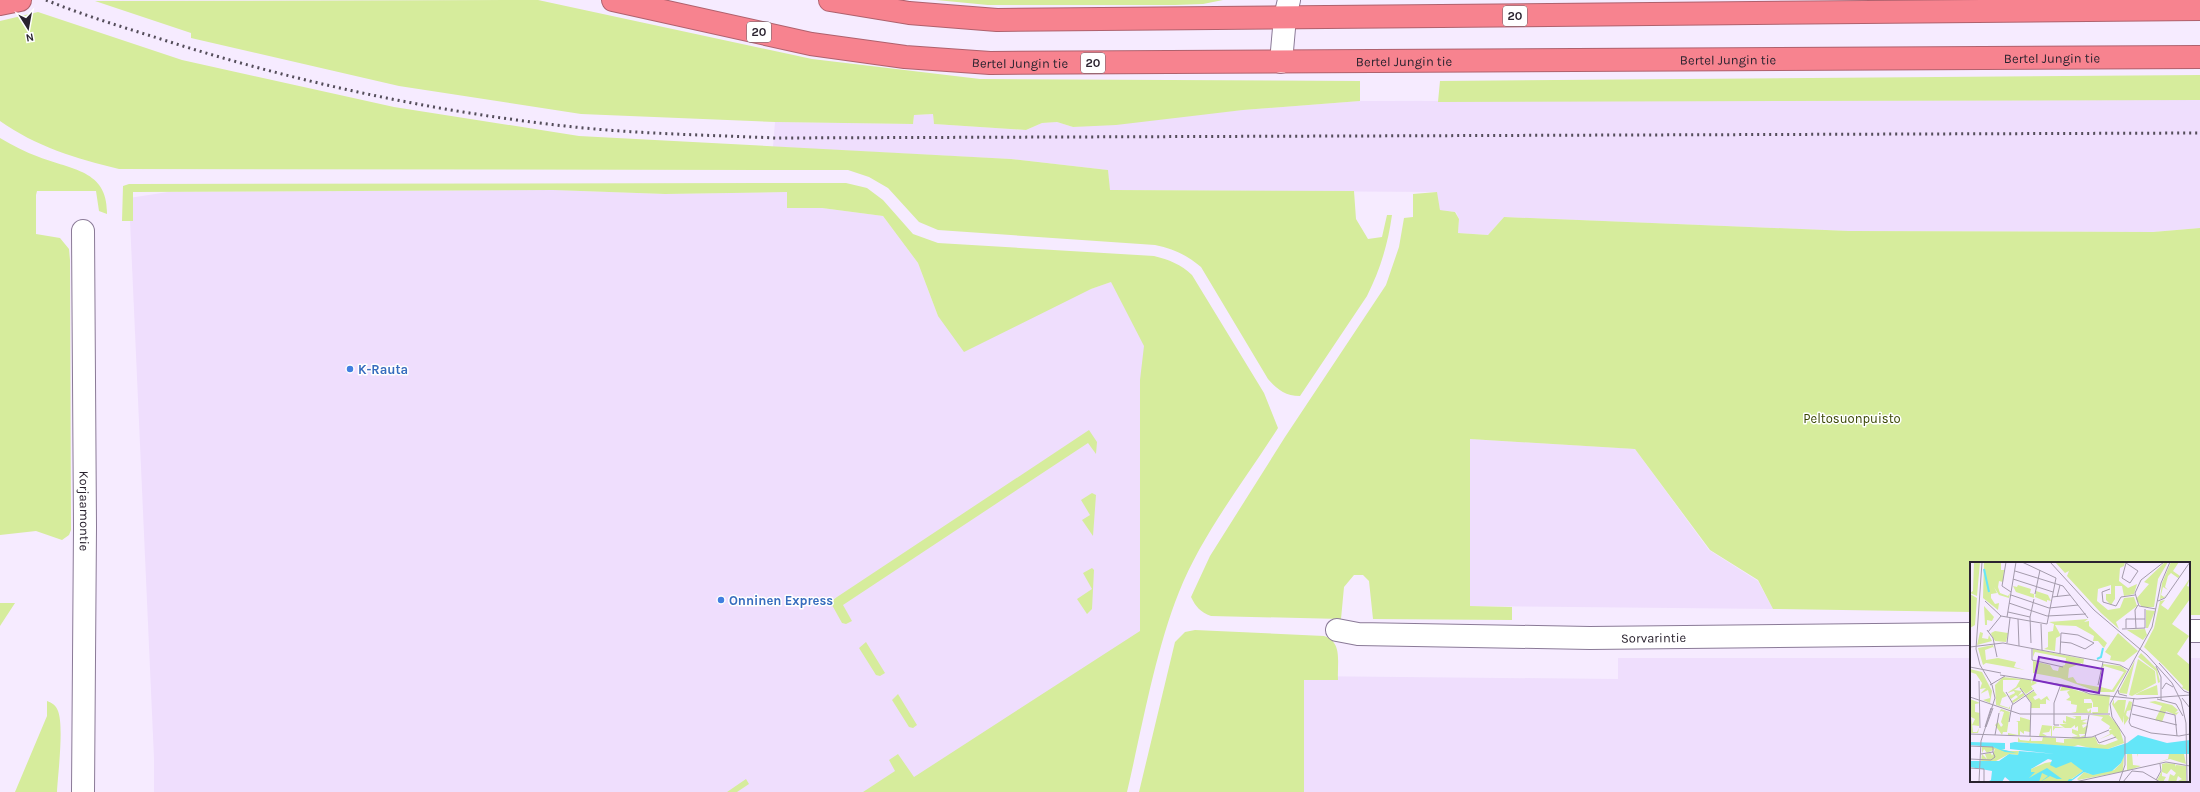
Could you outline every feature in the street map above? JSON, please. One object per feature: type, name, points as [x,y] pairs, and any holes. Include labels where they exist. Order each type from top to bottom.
[{"type":"highway","points":[[0,4],[20,0]]},
{"type":"highway","name":"Bertel Jungin tie","points":[[613,0],[811,44],[905,58],[990,63],[2200,57]]},
{"type":"highway","name":"20","points":[[830,0],[909,13],[997,20],[1287,9],[2200,9]]},
{"type":"street","points":[[1282,62],[1287,9]]},
{"type":"street","name":"Korjaamontie","points":[[83,231],[85,519],[83,792]]},
{"type":"street","name":"Sorvarintie","points":[[1337,630],[1358,634],[1590,638],[1970,634]]},
{"type":"shaded area","points":[[2200,100],[2200,228],[2153,232],[1849,231],[1504,217],[1488,235],[1458,233],[1459,219],[1456,212],[1440,210],[1436,192],[1109,190],[1108,170],[1011,159],[773,147],[775,122],[913,124],[914,115],[933,114],[934,124],[1026,130],[1042,123],[1057,122],[1073,127],[1243,110],[1360,101]]},
{"type":"shaded area","points":[[553,190],[665,194],[787,192],[788,208],[822,208],[883,216],[918,263],[938,316],[1091,289],[1155,266],[1156,624],[897,792],[154,792],[154,758],[129,198],[168,192]]},
{"type":"shaded area","points":[[1470,439],[1635,449],[1709,550],[1758,581],[1773,609],[1470,606]]},
{"type":"shaded area","points":[[1618,658],[1970,658],[1970,782],[2190,782],[2190,658],[2200,658],[2200,792],[1302,792],[1302,676],[1618,679]]},
{"type":"green space","points":[[538,0],[812,59],[980,79],[1360,81],[1360,101],[1243,110],[1116,125],[1073,127],[1057,122],[1042,123],[1026,130],[934,124],[933,114],[914,115],[913,124],[775,122],[581,114],[399,86],[191,38],[191,33],[95,1]]},
{"type":"green space","points":[[936,0],[1223,0],[1203,4],[1175,5],[988,5]]},
{"type":"green space","points":[[38,12],[182,60],[394,107],[579,136],[1011,159],[1108,170],[1110,190],[1354,191],[1356,219],[1368,239],[1382,237],[1387,215],[1392,215],[1383,257],[1367,296],[1300,396],[1295,396],[1282,391],[1268,379],[1201,267],[1180,253],[1155,245],[938,230],[919,222],[888,188],[869,177],[848,170],[119,169],[88,161],[42,145],[13,130],[0,121],[0,21]]},
{"type":"green space","points":[[2200,75],[2200,100],[1438,102],[1440,81]]},
{"type":"green space","points":[[0,138],[29,153],[86,174],[95,180],[106,199],[107,214],[99,211],[96,191],[37,191],[36,195],[36,234],[60,238],[69,249],[70,260],[71,530],[69,535],[62,540],[36,531],[0,535]]},
{"type":"green space","points":[[846,183],[867,188],[883,200],[913,234],[938,243],[1154,256],[1165,259],[1184,268],[1192,275],[1264,393],[1278,428],[1212,528],[1179,592],[1170,615],[1156,665],[1127,792],[863,792],[895,771],[889,760],[898,754],[914,777],[1140,631],[1140,380],[1144,346],[1111,282],[1091,289],[964,352],[938,316],[918,263],[883,216],[822,208],[787,208],[787,192],[665,194],[553,190],[133,192],[133,221],[122,221],[123,186],[129,184]]},
{"type":"green space","name":"Peltosuonpuisto","points":[[1437,192],[1440,210],[1455,212],[1459,219],[1458,233],[1488,235],[1504,217],[1849,231],[2153,232],[2200,228],[2200,615],[2190,615],[2190,562],[1970,562],[1970,612],[1773,609],[1758,580],[1710,550],[1635,449],[1470,439],[1470,606],[1512,607],[1512,620],[1373,619],[1369,581],[1363,575],[1354,575],[1344,587],[1341,619],[1211,616],[1204,613],[1191,597],[1210,556],[1285,437],[1386,285],[1399,247],[1404,218],[1413,217],[1413,194]]},
{"type":"green space","points":[[1089,430],[1097,442],[1096,454],[1088,443],[843,605],[852,621],[846,624],[842,623],[832,605],[833,600]]},
{"type":"green space","points":[[1092,493],[1096,495],[1093,536],[1082,520],[1090,515],[1081,500]]},
{"type":"green space","points":[[1092,568],[1094,570],[1092,609],[1087,614],[1077,599],[1092,589],[1083,573]]},
{"type":"green space","points":[[0,603],[15,603],[0,626]]},
{"type":"green space","points":[[1195,630],[1324,636],[1334,643],[1338,654],[1338,680],[1304,680],[1304,792],[1139,792],[1175,642],[1185,632]]},
{"type":"green space","points":[[866,642],[885,673],[880,676],[876,675],[859,648]]},
{"type":"green space","points":[[898,694],[917,725],[913,728],[909,727],[892,700]]},
{"type":"green space","points":[[47,701],[56,707],[60,718],[61,727],[57,792],[15,792],[47,716]]},
{"type":"green space","points":[[746,779],[749,784],[737,792],[727,792]]},
{"type":"railway","points":[[46,0],[91,17],[167,41],[317,83],[470,113],[522,121],[624,131],[776,138],[2200,133]]},
{"type":"place","name":"K-Rauta","points":[[350,369]]},
{"type":"place","name":"Onninen Express","points":[[721,600]]}]
